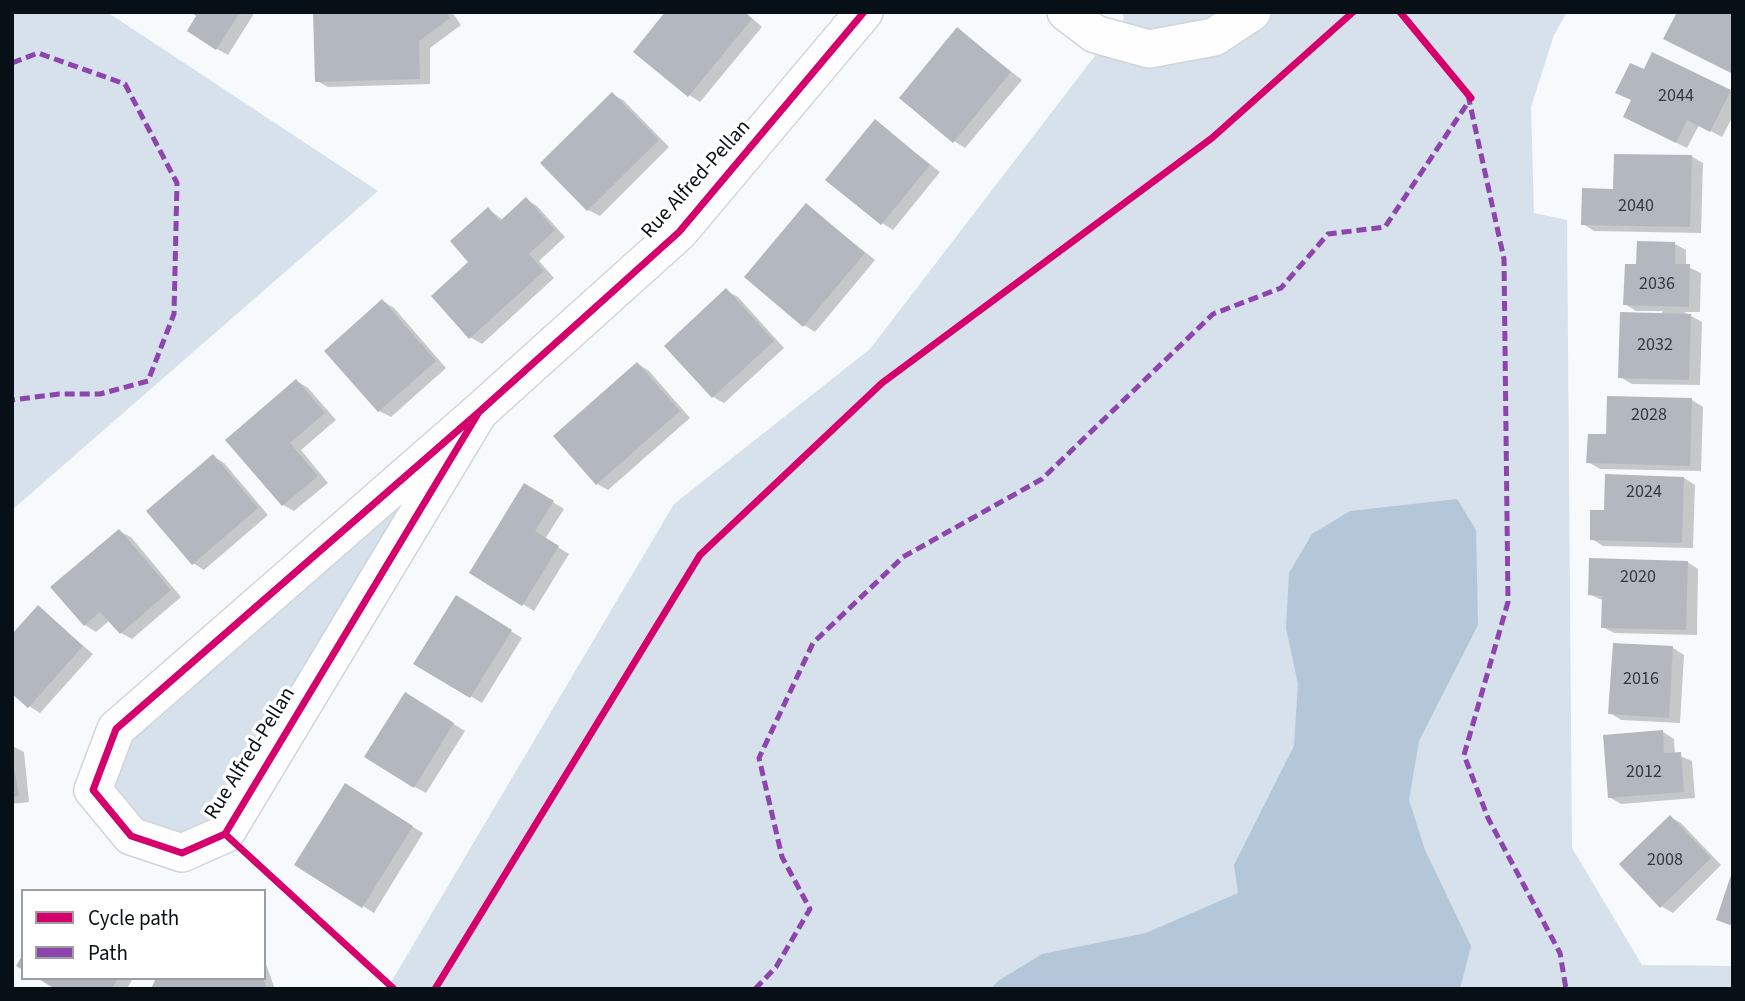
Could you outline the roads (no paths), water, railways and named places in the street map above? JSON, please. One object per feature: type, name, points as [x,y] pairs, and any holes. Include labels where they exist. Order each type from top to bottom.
[{"type":"street","name":"Rue Alfred-Pellan","points":[[479,412],[225,834],[182,853],[131,836],[93,790],[116,729],[479,412],[679,232],[864,12]]},
{"type":"street","points":[[1066,12],[1095,34],[1149,49],[1214,37],[1252,12]]},
{"type":"water","points":[[1457,499],[1476,530],[1478,625],[1419,741],[1409,800],[1425,850],[1471,946],[1460,989],[991,989],[998,981],[1042,954],[1146,933],[1238,893],[1234,865],[1294,746],[1298,684],[1286,628],[1289,573],[1312,534],[1350,511]]}]
